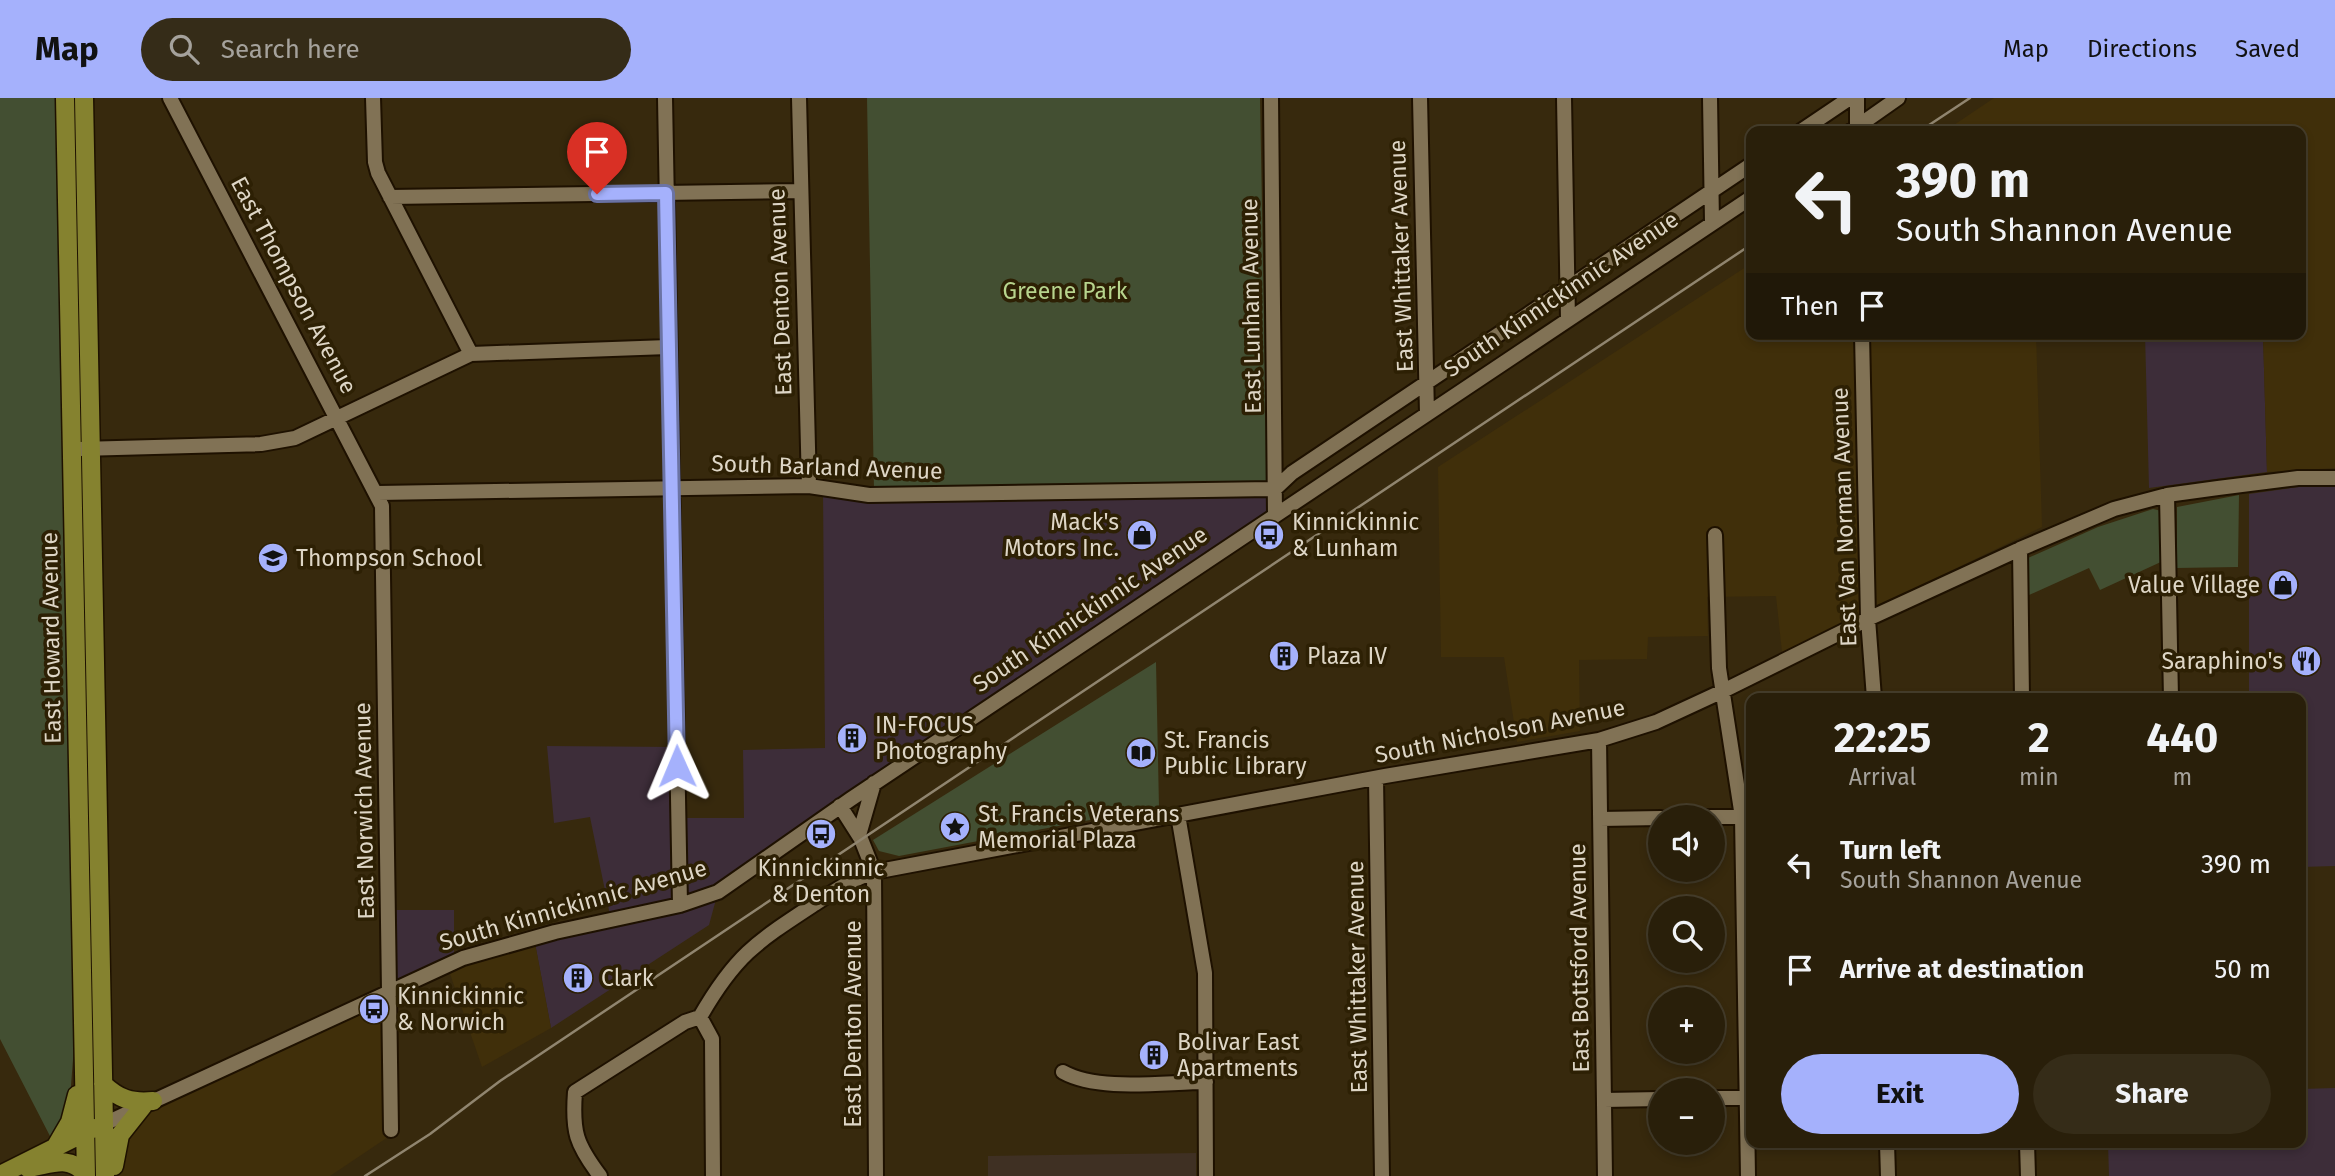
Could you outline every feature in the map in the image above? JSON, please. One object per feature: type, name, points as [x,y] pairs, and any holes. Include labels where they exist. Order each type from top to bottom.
[{"type":"main road","name":"East Howard Avenue","points":[[65,98],[86,1175]]},
{"type":"main road","name":"East Howard Avenue","points":[[84,98],[105,1176]]},
{"type":"main road","points":[[55,1146],[74,1113],[83,1057]]},
{"type":"main road","points":[[103,1084],[116,1097],[148,1103]]},
{"type":"main road","points":[[112,1176],[120,1135],[148,1103]]},
{"type":"main road","name":"South Kinnickinnic Avenue","points":[[4,1173],[104,1124]]},
{"type":"main road","points":[[4,1173],[63,1161],[79,1167],[86,1175]]},
{"type":"street","name":"East Thompson Avenue","points":[[170,98],[378,493]]},
{"type":"street","points":[[373,98],[375,162],[390,197],[471,354]]},
{"type":"street","points":[[665,98],[680,905]]},
{"type":"street","name":"East Denton Avenue","points":[[799,98],[809,486]]},
{"type":"street","name":"East Lunham Avenue","points":[[1271,98],[1275,514]]},
{"type":"street","name":"East Whittaker Avenue","points":[[1420,98],[1427,414]]},
{"type":"street","points":[[1564,98],[1568,320]]},
{"type":"street","points":[[1710,98],[1712,222]]},
{"type":"street","points":[[1808,126],[1850,98]]},
{"type":"street","points":[[1855,126],[1857,98]]},
{"type":"street","points":[[1860,126],[1898,98]]},
{"type":"street","name":"South Kinnickinnic Avenue","points":[[1275,489],[1292,474],[1746,168]]},
{"type":"street","points":[[390,197],[800,191]]},
{"type":"street","name":"South Kinnickinnic Avenue","points":[[104,1124],[463,958],[505,945],[680,905],[718,892],[839,806],[1746,201]]},
{"type":"street","name":"East Van Norman Avenue","points":[[1862,340],[1868,619],[1874,693]]},
{"type":"street","points":[[72,449],[261,444],[295,438],[471,354],[668,347]]},
{"type":"street","name":"South Nicholson Avenue","points":[[700,1017],[722,978],[753,944],[854,879],[874,872],[1376,778],[1599,740],[1656,722],[2020,548],[2113,509],[2167,495],[2291,479],[2335,478]]},
{"type":"street","name":"South Barland Avenue","points":[[378,493],[672,486],[809,486],[869,495],[1275,489]]},
{"type":"street","points":[[829,505],[834,490]]},
{"type":"street","name":"East Norwich Avenue","points":[[378,493],[382,506],[384,569],[391,1130]]},
{"type":"street","points":[[2167,495],[2171,693]]},
{"type":"street","points":[[1715,535],[1717,637],[1723,691],[1746,812]]},
{"type":"street","points":[[2020,548],[2022,693]]},
{"type":"street","name":"East Bottsford Avenue","points":[[1599,740],[1605,1176]]},
{"type":"street","name":"East Whittaker Avenue","points":[[1376,778],[1382,1176]]},
{"type":"street","points":[[859,835],[874,783]]},
{"type":"street","points":[[839,806],[859,835],[874,872]]},
{"type":"street","points":[[1178,816],[1204,962],[1206,1176]]},
{"type":"street","points":[[1725,817],[1746,817]]},
{"type":"street","points":[[1600,819],[1648,818]]},
{"type":"street","name":"East Denton Avenue","points":[[874,872],[876,1176]]},
{"type":"street","points":[[600,1176],[588,1161],[572,1126],[575,1092],[685,1022],[700,1017],[712,1039],[713,1176]]},
{"type":"street","points":[[1063,1072],[1075,1079],[1096,1083],[1206,1082]]},
{"type":"street","points":[[1725,1098],[1746,1098]]},
{"type":"street","points":[[1604,1100],[1648,1099]]},
{"type":"street","points":[[1748,1148],[1748,1176]]},
{"type":"street","points":[[1887,1148],[1888,1176]]},
{"type":"street","points":[[2027,1148],[2028,1176]]},
{"type":"shaded area","points":[[1994,98],[2335,98],[2335,468],[2267,472],[2263,340],[2306,340],[2306,126],[1952,126]]},
{"type":"shaded area","points":[[1746,267],[1746,340],[2036,340],[2042,527],[1782,652],[1776,596],[1707,597],[1708,636],[1648,637],[1647,659],[1579,660],[1580,731],[1517,742],[1504,657],[1441,657],[1438,467]]},
{"type":"shaded area","points":[[2145,340],[2263,340],[2267,472],[2149,488]]},
{"type":"shaded area","points":[[2335,486],[2335,866],[2306,867],[2306,693],[2249,693],[2249,494],[2298,487]]},
{"type":"shaded area","points":[[823,488],[851,493],[1275,489],[1275,514],[718,892],[709,925],[551,1028],[534,938],[611,920],[590,817],[554,823],[547,746],[677,747],[683,818],[744,818],[743,750],[825,748]]},
{"type":"shaded area","points":[[388,910],[454,910],[454,962],[389,990]]},
{"type":"shaded area","points":[[534,938],[551,1028],[482,1067],[447,965]]},
{"type":"shaded area","points":[[389,990],[391,1135],[330,1176],[112,1176],[130,1119]]},
{"type":"shaded area","points":[[2335,1088],[2335,1176],[2109,1176],[2108,1148],[2306,1148],[2306,1089]]},
{"type":"shaded area","points":[[1196,1153],[1196,1176],[988,1176],[988,1156]]},
{"type":"green space","points":[[0,98],[58,98],[76,1021],[69,1111],[51,1138],[0,1039]]},
{"type":"green space","name":"Greene Park","points":[[867,98],[1260,98],[1267,482],[874,490]]},
{"type":"green space","points":[[2239,495],[2238,567],[2177,568],[2177,507]]},
{"type":"green space","points":[[2153,509],[2162,511],[2163,561],[2100,590],[2089,568],[2027,596],[2028,558],[2098,527]]},
{"type":"green space","points":[[1156,662],[1159,807],[899,856],[879,851],[873,840]]},
{"type":"railway","points":[[1928,126],[1970,98]]},
{"type":"railway","points":[[365,1176],[430,1134],[500,1081],[1746,248]]},
{"type":"place","name":"Mack's Motors Inc.","points":[[1142,535]]},
{"type":"place","name":"Kinnickinnic & Lunham","points":[[1269,535]]},
{"type":"place","name":"Thompson School","points":[[273,558]]},
{"type":"place","name":"Value Village","points":[[2283,585]]},
{"type":"place","name":"Plaza IV","points":[[1284,656]]},
{"type":"place","name":"Saraphino's","points":[[2306,661]]},
{"type":"place","name":"IN-FOCUS Photography","points":[[852,738]]},
{"type":"place","name":"St. Francis Public Library","points":[[1141,753]]},
{"type":"place","name":"St. Francis Veterans Memorial Plaza","points":[[955,827]]},
{"type":"place","name":"Kinnickinnic & Denton","points":[[821,834]]},
{"type":"place","name":"Clark","points":[[578,978]]},
{"type":"place","name":"Kinnickinnic & Norwich","points":[[374,1009]]},
{"type":"place","name":"Bolivar East Apartments","points":[[1154,1055]]},
{"type":"route","points":[[597,194],[666,193],[677,766]]}]
